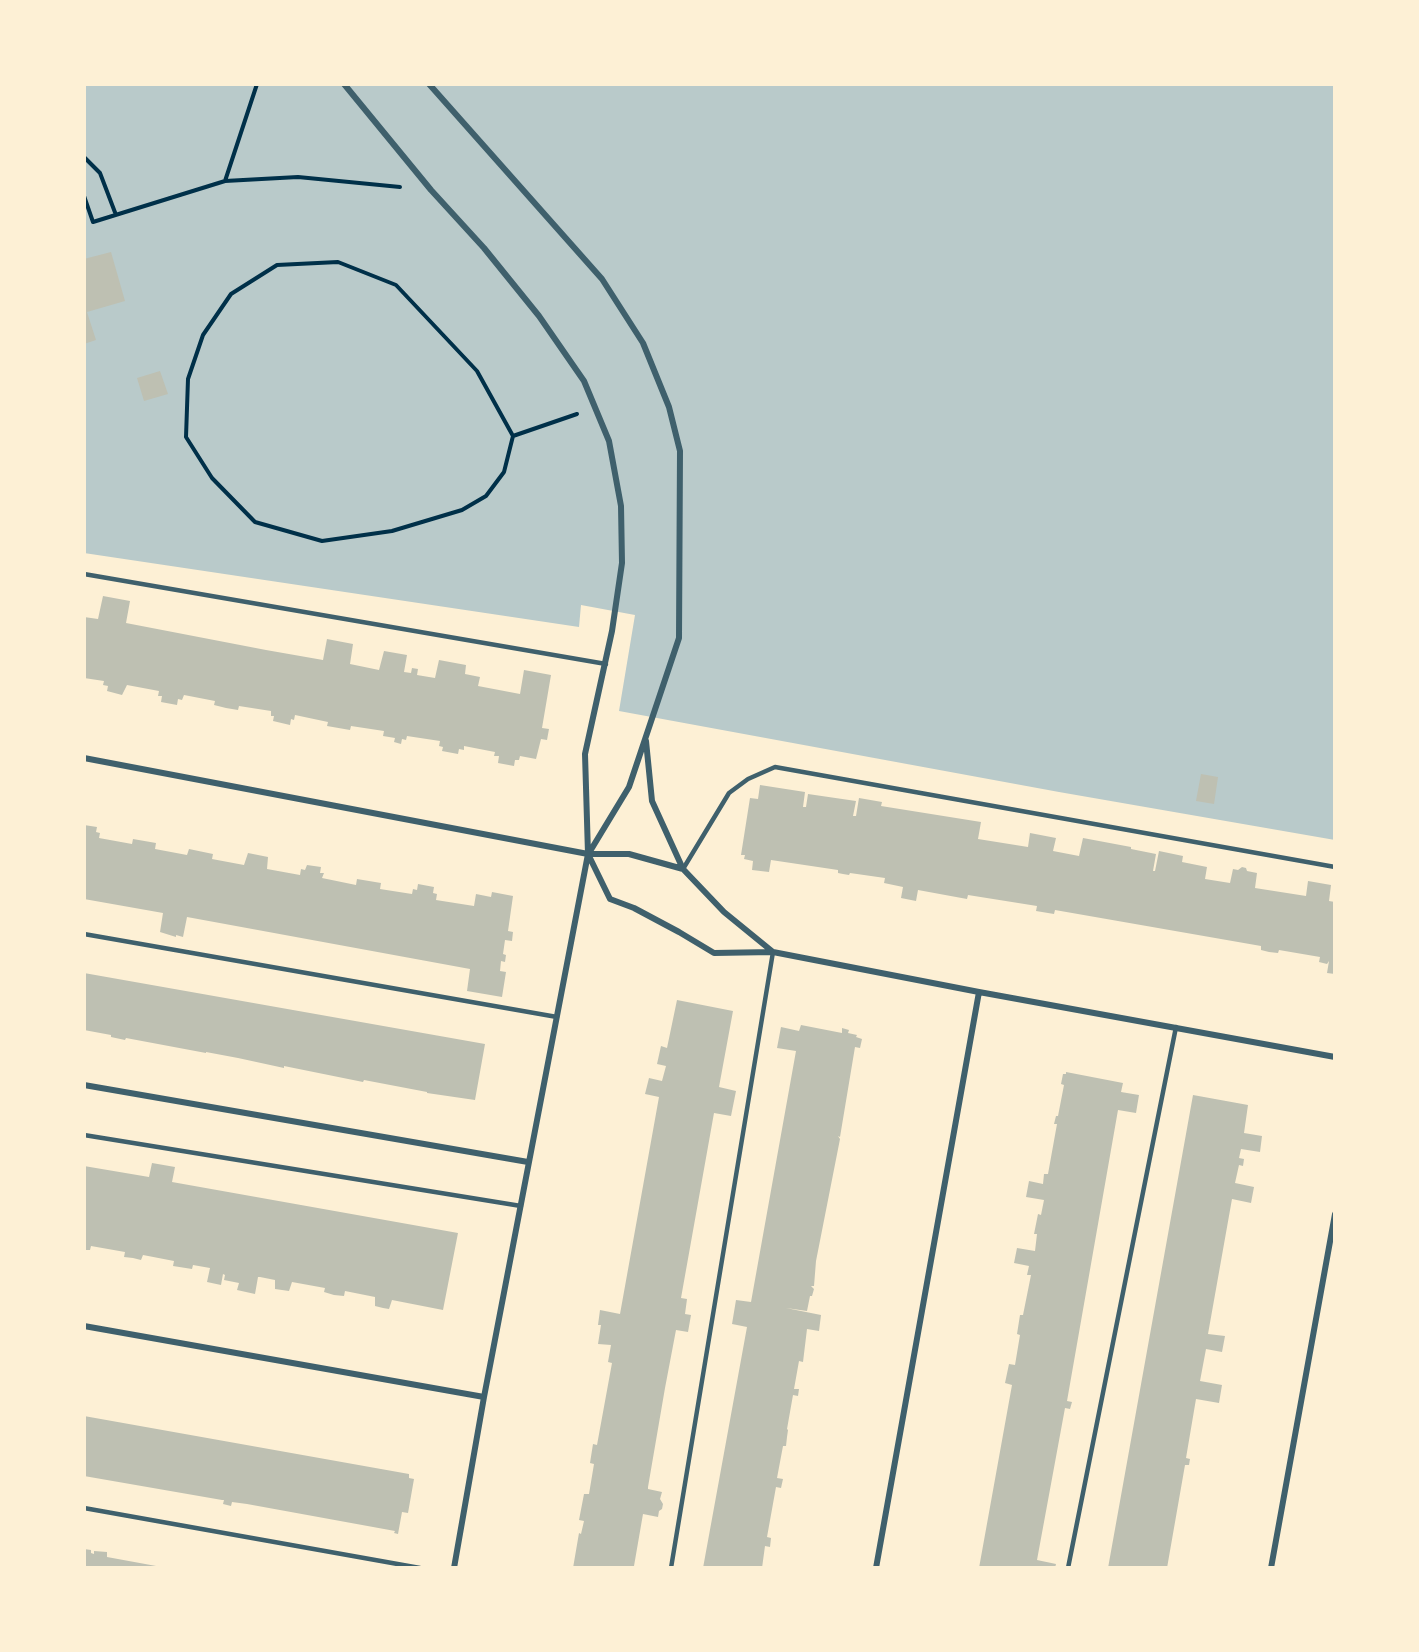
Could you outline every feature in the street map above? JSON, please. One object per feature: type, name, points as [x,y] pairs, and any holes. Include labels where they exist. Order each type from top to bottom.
[{"type":"street","points":[[344,84],[539,316],[584,381],[609,441],[621,506],[622,563],[606,664],[585,754],[588,854],[528,1162],[454,1568]]},
{"type":"street","points":[[429,84],[602,279],[643,343],[669,407],[680,451],[679,639],[630,787],[588,854]]},
{"type":"street","points":[[646,738],[652,801],[682,869],[724,912],[773,952]]},
{"type":"street","points":[[84,758],[588,854],[629,854],[682,869]]},
{"type":"street","points":[[588,854],[610,899],[643,913],[714,953],[773,952],[1335,1057]]},
{"type":"street","points":[[876,1568],[979,992]]},
{"type":"street","points":[[84,1085],[528,1162]]},
{"type":"street","points":[[1271,1568],[1335,1214]]},
{"type":"street","points":[[84,1326],[484,1397]]},
{"type":"lane","points":[[84,574],[606,664]]},
{"type":"lane","points":[[682,869],[729,794],[748,779],[775,766],[1335,867]]},
{"type":"lane","points":[[84,934],[557,1017]]},
{"type":"lane","points":[[671,1568],[773,952]]},
{"type":"lane","points":[[1068,1568],[1176,1027]]},
{"type":"lane","points":[[84,1135],[520,1206]]},
{"type":"lane","points":[[84,1508],[420,1568]]},
{"type":"path","points":[[225,181],[257,84]]},
{"type":"path","points":[[84,156],[100,173],[116,215]]},
{"type":"path","points":[[84,196],[93,222],[225,181],[298,177],[431,190]]},
{"type":"path","points":[[338,262],[396,285],[477,371],[513,435],[504,472],[486,496],[462,510],[392,531],[322,541],[255,522],[212,478],[186,437],[188,379],[203,335],[231,294],[277,265],[338,262]]},
{"type":"path","points":[[513,435],[595,408]]},
{"type":"shaded area","points":[[84,84],[1335,84],[1335,840],[619,711],[635,615],[581,605],[579,627],[84,553]]},
{"type":"building","points":[[111,252],[125,301],[87,312],[96,340],[84,344],[84,259]]},
{"type":"building","points":[[160,371],[168,394],[144,401],[137,378]]},
{"type":"building","points":[[103,596],[130,601],[126,623],[323,660],[327,639],[353,644],[350,664],[379,670],[384,651],[407,655],[404,672],[411,673],[412,668],[418,669],[417,675],[435,678],[439,660],[466,665],[465,674],[480,677],[478,686],[520,694],[524,670],[551,675],[542,728],[549,729],[547,740],[541,739],[536,759],[520,756],[519,760],[515,760],[514,766],[498,763],[499,756],[494,756],[495,752],[464,746],[464,750],[459,749],[458,754],[442,751],[443,747],[439,746],[440,741],[407,736],[406,740],[402,739],[401,744],[394,742],[395,738],[383,736],[384,731],[351,726],[350,730],[327,726],[328,722],[295,715],[290,725],[273,721],[274,716],[271,716],[271,711],[239,706],[238,710],[226,708],[214,705],[215,701],[184,695],[182,700],[178,699],[177,705],[161,702],[162,696],[158,696],[159,691],[127,685],[122,695],[107,691],[108,686],[103,685],[104,681],[84,678],[84,617],[98,619]]},
{"type":"building","points":[[1201,774],[1218,777],[1214,804],[1196,801]]},
{"type":"building","points":[[760,785],[805,792],[803,807],[806,807],[808,794],[856,801],[853,816],[856,816],[859,798],[882,802],[881,806],[981,822],[978,839],[1028,847],[1030,833],[1056,838],[1053,851],[1079,856],[1083,838],[1131,847],[1131,849],[1156,854],[1153,871],[1155,871],[1159,851],[1183,856],[1182,862],[1207,867],[1205,879],[1230,883],[1233,869],[1238,870],[1242,867],[1247,871],[1257,873],[1255,888],[1306,896],[1308,881],[1331,885],[1329,901],[1335,902],[1335,974],[1327,973],[1329,961],[1327,964],[1319,962],[1320,957],[1279,950],[1278,953],[1269,952],[1261,950],[1261,946],[1055,910],[1054,914],[1036,911],[1037,906],[968,895],[967,899],[918,890],[916,901],[901,898],[903,887],[884,883],[885,878],[850,873],[849,875],[838,873],[838,870],[771,860],[769,872],[752,870],[753,861],[744,859],[745,855],[741,855],[750,798],[758,799]]},
{"type":"building","points":[[84,825],[97,827],[96,832],[100,833],[99,838],[132,844],[133,839],[156,843],[155,849],[187,855],[189,849],[213,854],[212,859],[244,865],[248,853],[268,857],[267,869],[300,875],[301,869],[305,870],[307,865],[321,867],[320,873],[324,873],[322,878],[356,885],[357,879],[381,883],[380,889],[412,894],[413,889],[417,890],[418,884],[434,887],[433,893],[437,894],[436,900],[474,906],[476,894],[491,897],[492,892],[513,896],[508,931],[513,932],[512,941],[505,940],[503,954],[506,955],[505,962],[501,961],[500,971],[506,972],[502,997],[467,991],[470,969],[187,917],[183,937],[160,932],[163,913],[84,899]]},
{"type":"building","points":[[84,973],[485,1044],[475,1100],[364,1080],[363,1082],[284,1066],[284,1068],[126,1038],[125,1040],[84,1030]]},
{"type":"building","points":[[677,1000],[733,1011],[719,1087],[736,1091],[731,1116],[714,1113],[681,1298],[687,1299],[685,1314],[691,1315],[688,1332],[676,1330],[665,1388],[648,1487],[648,1489],[662,1492],[660,1499],[663,1504],[658,1517],[643,1514],[634,1566],[640,1568],[573,1568],[579,1533],[581,1534],[584,1521],[579,1520],[584,1494],[589,1494],[594,1464],[590,1463],[593,1444],[597,1445],[612,1363],[608,1362],[611,1345],[598,1344],[601,1325],[598,1325],[600,1310],[620,1314],[659,1097],[645,1094],[649,1078],[662,1081],[666,1066],[657,1064],[661,1046],[667,1048]]},
{"type":"building","points":[[801,1025],[842,1033],[842,1028],[862,1039],[860,1048],[855,1047],[816,1261],[814,1286],[811,1286],[814,1289],[807,1311],[786,1308],[821,1315],[819,1331],[807,1329],[803,1362],[799,1361],[794,1389],[799,1389],[798,1396],[793,1395],[786,1446],[783,1446],[777,1478],[783,1479],[781,1488],[776,1487],[767,1537],[771,1538],[770,1547],[765,1546],[762,1568],[703,1568],[747,1327],[732,1324],[736,1300],[751,1302],[796,1051],[777,1048],[781,1027],[799,1031]]},
{"type":"building","points":[[1066,1072],[1123,1083],[1121,1092],[1139,1095],[1136,1113],[1118,1110],[1067,1401],[1072,1402],[1070,1409],[1065,1408],[1037,1560],[1056,1564],[1055,1568],[979,1568],[1012,1385],[1005,1383],[1009,1364],[1015,1365],[1020,1335],[1017,1334],[1020,1315],[1023,1315],[1031,1275],[1027,1275],[1029,1266],[1014,1263],[1017,1248],[1035,1251],[1037,1234],[1034,1234],[1038,1214],[1041,1215],[1044,1200],[1026,1197],[1029,1181],[1043,1184],[1044,1174],[1048,1174],[1057,1124],[1054,1124],[1058,1116],[1064,1085],[1061,1084],[1063,1074]]},
{"type":"building","points":[[1193,1095],[1248,1105],[1244,1133],[1262,1136],[1260,1152],[1241,1149],[1239,1158],[1244,1159],[1243,1166],[1239,1165],[1235,1183],[1254,1187],[1251,1203],[1232,1199],[1208,1334],[1225,1336],[1222,1352],[1206,1349],[1200,1381],[1222,1385],[1219,1403],[1196,1399],[1186,1458],[1190,1459],[1189,1465],[1185,1465],[1167,1568],[1108,1568]]},
{"type":"building","points":[[152,1163],[175,1167],[172,1182],[458,1233],[443,1310],[392,1300],[389,1309],[383,1308],[375,1306],[375,1297],[345,1291],[344,1296],[334,1295],[324,1292],[325,1288],[292,1282],[289,1291],[275,1289],[275,1280],[260,1277],[258,1277],[255,1294],[237,1290],[239,1283],[224,1280],[225,1275],[223,1274],[221,1285],[207,1282],[210,1268],[193,1265],[192,1269],[173,1266],[174,1261],[143,1255],[141,1260],[124,1257],[125,1252],[91,1246],[90,1250],[84,1250],[84,1166],[149,1177]]},
{"type":"building","points":[[84,1416],[409,1474],[409,1478],[414,1479],[408,1513],[402,1512],[398,1534],[394,1533],[395,1531],[247,1504],[232,1502],[231,1506],[223,1504],[224,1500],[84,1476]]},
{"type":"building","points":[[84,1549],[91,1550],[94,1554],[94,1551],[107,1552],[107,1557],[167,1568],[84,1568]]}]
